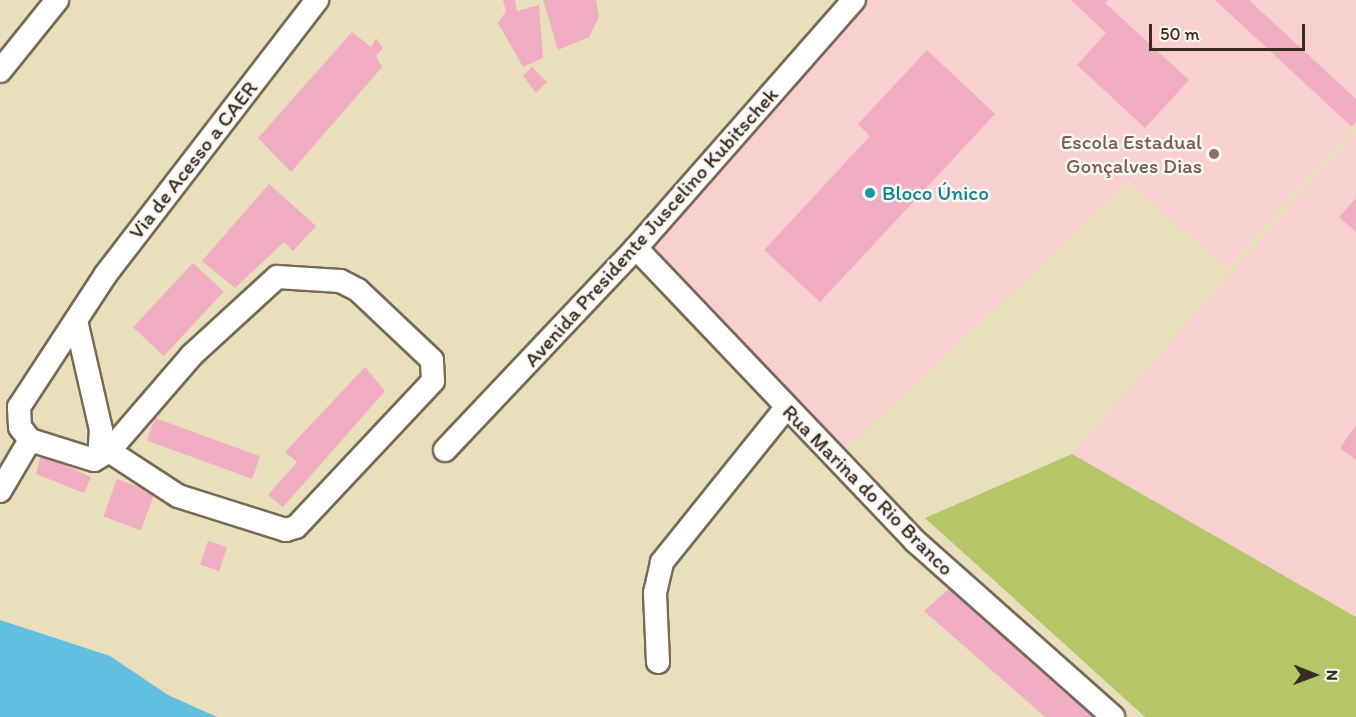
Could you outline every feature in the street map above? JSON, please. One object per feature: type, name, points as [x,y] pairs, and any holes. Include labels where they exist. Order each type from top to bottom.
[{"type":"street","points":[[0,70],[57,0]]},
{"type":"street","name":"Via de Acesso a CAER","points":[[30,440],[20,427],[19,407],[77,325],[155,207],[317,0]]},
{"type":"street","name":"Avenida Presidente Juscelino Kubitschek","points":[[445,450],[636,248],[854,0]]},
{"type":"street","name":"Rua Marina do Rio Branco","points":[[636,248],[786,408],[915,540],[1113,717]]},
{"type":"street","points":[[0,491],[30,440],[89,461],[104,454],[192,355],[277,277],[349,284],[432,360],[435,370],[433,381],[296,527],[286,530],[178,496],[104,454]]},
{"type":"street","points":[[77,325],[104,454]]},
{"type":"street","points":[[658,662],[655,593],[662,562],[786,408]]},
{"type":"shaded area","points":[[854,0],[1356,0],[1356,122],[1227,269],[1129,182],[835,459],[636,248]]},
{"type":"shaded area","points":[[1356,132],[1356,617],[1072,454]]},
{"type":"green space","points":[[1072,454],[1356,617],[1356,717],[1145,717],[925,518]]},
{"type":"water","points":[[0,620],[110,656],[168,695],[217,717],[0,717]]},
{"type":"building","points":[[503,0],[515,0],[517,11],[539,5],[543,58],[523,67],[498,23],[506,11]]},
{"type":"building","points":[[543,0],[596,0],[599,17],[589,37],[558,50]]},
{"type":"building","points":[[1071,0],[1108,0],[1105,3],[1189,80],[1145,128],[1077,65],[1106,33]]},
{"type":"building","points":[[1215,0],[1249,0],[1356,99],[1356,122],[1352,127]]},
{"type":"building","points":[[352,32],[371,47],[376,38],[383,48],[376,56],[382,67],[291,172],[258,138]]},
{"type":"building","name":"Bloco Único","points":[[927,50],[995,114],[820,302],[764,250],[870,136],[858,124]]},
{"type":"building","points":[[532,67],[547,82],[536,93],[523,76]]},
{"type":"building","points":[[269,184],[316,226],[293,251],[284,242],[235,288],[202,261]]},
{"type":"building","points":[[1356,198],[1356,232],[1339,217]]},
{"type":"building","points":[[193,263],[224,292],[164,356],[133,327]]},
{"type":"building","points":[[365,367],[385,391],[283,507],[268,495],[297,462],[285,452]]},
{"type":"building","points":[[155,418],[260,456],[252,479],[147,441]]},
{"type":"building","points":[[1356,425],[1356,460],[1340,448]]},
{"type":"building","points":[[41,454],[91,477],[84,493],[36,474]]},
{"type":"building","points":[[117,479],[155,493],[141,530],[103,517]]},
{"type":"building","points":[[208,541],[227,547],[219,571],[200,565]]},
{"type":"building","points":[[950,588],[1094,717],[1045,717],[924,611]]},
{"type":"place","name":"Escola Estadual Gonçalves Dias","points":[[1214,154]]},
{"type":"place","name":"Bloco Único","points":[[870,193]]}]
